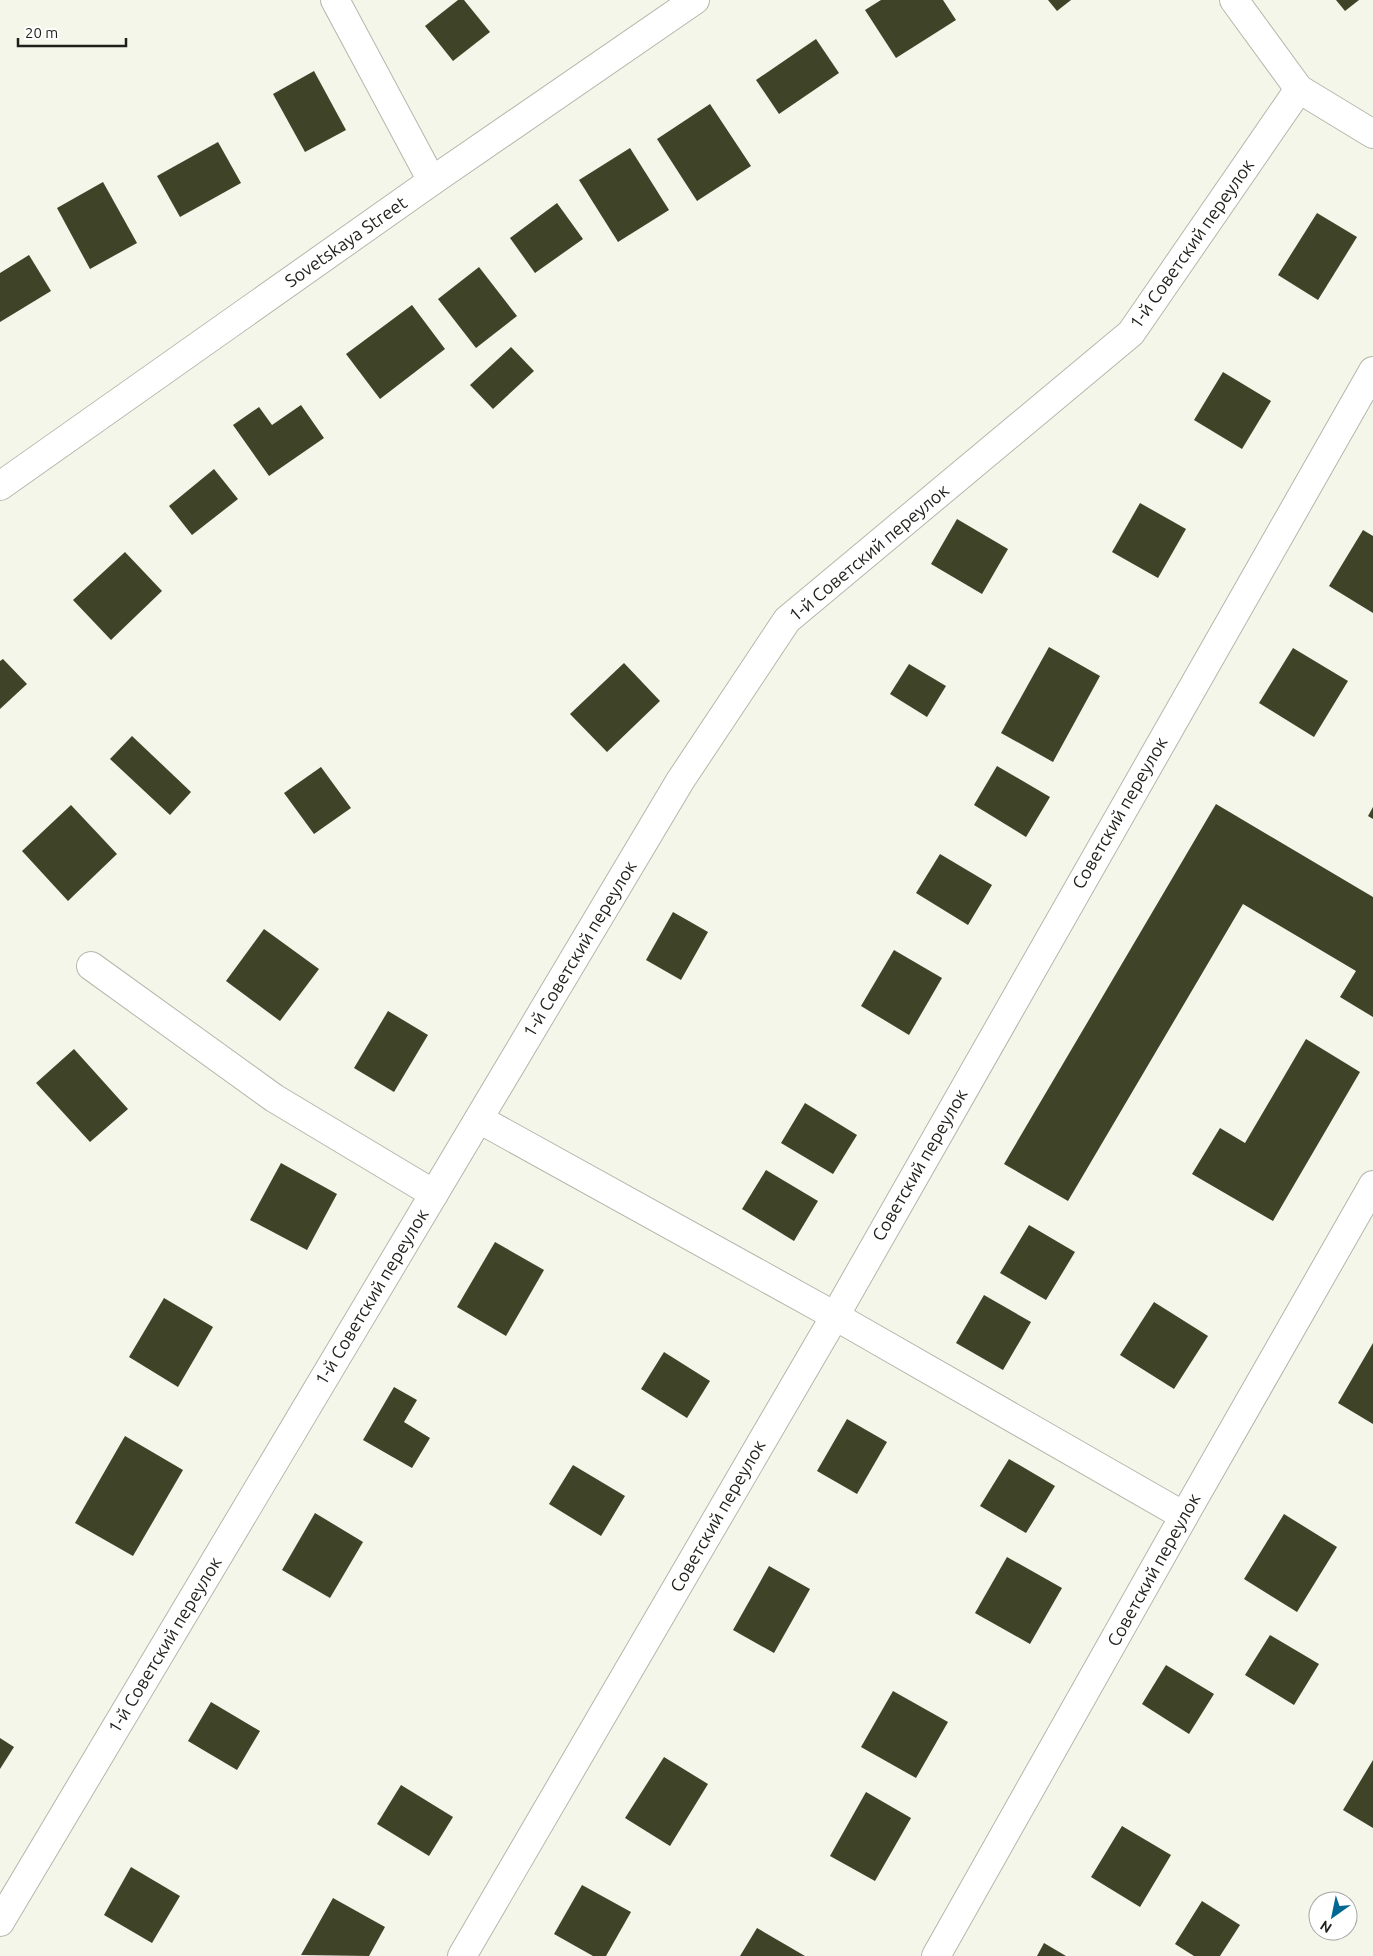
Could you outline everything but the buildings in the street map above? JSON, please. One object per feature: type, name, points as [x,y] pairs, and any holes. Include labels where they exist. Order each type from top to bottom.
[{"type":"street","points":[[334,0],[432,181]]},
{"type":"street","name":"Sovetskaya Street","points":[[0,486],[432,181],[695,0]]},
{"type":"street","points":[[1234,0],[1299,89],[1373,134]]},
{"type":"street","name":"1-й Советский переулок","points":[[0,1922],[680,781],[787,620],[1131,333],[1299,89]]},
{"type":"street","name":"Советский переулок","points":[[462,1956],[835,1316],[1373,371]]},
{"type":"street","points":[[91,966],[274,1098],[434,1194]]},
{"type":"street","points":[[479,1119],[835,1316],[1184,1516]]},
{"type":"street","name":"Советский переулок","points":[[936,1956],[1373,1185]]}]
